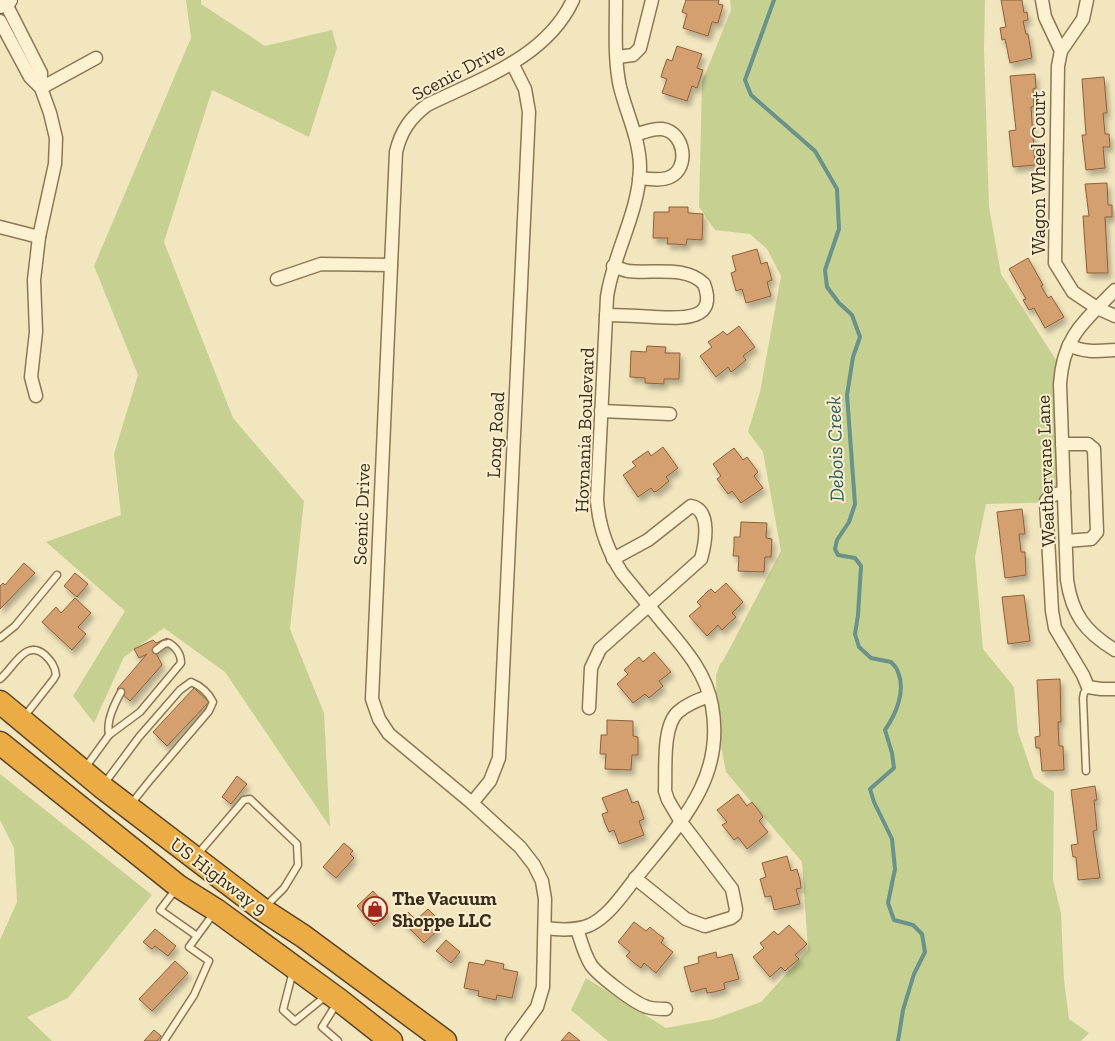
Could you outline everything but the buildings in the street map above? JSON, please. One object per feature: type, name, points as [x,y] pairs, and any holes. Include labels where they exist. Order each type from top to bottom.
[{"type":"highway","name":"US Highway 9","points":[[0,702],[102,787],[263,910],[303,936],[444,1041]]},
{"type":"highway","name":"US Highway 9","points":[[0,742],[178,886],[216,910],[334,997],[381,1036]]},
{"type":"street","name":"Scenic Drive","points":[[512,1041],[537,1007],[543,987],[545,899],[542,881],[534,865],[520,847],[472,803],[389,734],[379,719],[372,699],[396,152],[405,127],[416,113],[426,105],[524,56],[562,20],[573,0]]},
{"type":"street","name":"Hovnania Boulevard","points":[[545,928],[577,929],[590,925],[602,917],[681,822],[703,787],[713,753],[714,723],[710,696],[695,663],[613,559],[598,516],[601,411],[609,281],[635,201],[639,178],[635,134],[618,75],[616,0]]},
{"type":"street","points":[[617,57],[633,55],[640,48],[652,0]]},
{"type":"street","points":[[1042,0],[1045,16],[1061,51]]},
{"type":"street","name":"Wagon Wheel Court","points":[[1087,0],[1083,19],[1061,51],[1058,66],[1055,263],[1073,292],[1097,308],[1115,316]]},
{"type":"street","points":[[4,2],[41,73],[41,88],[53,122],[56,152],[54,175],[39,237],[34,280],[36,332],[32,377],[36,396]]},
{"type":"street","points":[[0,21],[30,77],[41,88]]},
{"type":"street","points":[[41,88],[96,58]]},
{"type":"street","name":"Long Road","points":[[472,803],[490,781],[500,758],[529,112],[525,89],[512,63]]},
{"type":"street","points":[[635,134],[660,129],[668,131],[676,136],[683,153],[681,165],[671,176],[660,179],[639,178]]},
{"type":"street","points":[[0,227],[39,237]]},
{"type":"street","points":[[277,279],[321,264],[391,265]]},
{"type":"street","points":[[606,315],[688,318],[701,310],[707,299],[704,284],[694,276],[676,273],[627,271],[614,266]]},
{"type":"street","name":"Weathervane Lane","points":[[1115,290],[1077,329],[1063,360],[1060,384],[1067,580],[1070,595],[1081,621],[1092,634],[1115,650]]},
{"type":"street","points":[[1070,345],[1078,350],[1090,352],[1115,350]]},
{"type":"street","points":[[601,411],[670,414]]},
{"type":"street","points":[[1062,444],[1088,444],[1094,450],[1097,532],[1091,539],[1066,541]]},
{"type":"street","points":[[1064,492],[1052,495],[1046,501],[1052,611],[1055,628],[1088,687],[1101,690],[1115,689]]},
{"type":"street","points":[[589,708],[591,668],[600,649],[701,558],[705,528],[704,518],[699,510],[691,506],[648,540],[613,559]]},
{"type":"street","points":[[635,878],[686,919],[695,923],[705,926],[735,915],[736,909],[732,889],[681,822],[665,791],[670,722],[677,713],[689,704],[710,696]]},
{"type":"street","points":[[577,929],[584,952],[599,973],[634,1001],[646,1007],[666,1009]]},
{"type":"lane","points":[[0,638],[15,626],[57,575]]},
{"type":"lane","points":[[82,771],[109,735],[140,712],[181,663],[181,656],[176,648],[169,643],[156,650]]},
{"type":"lane","points":[[0,679],[22,654],[28,650],[34,649],[40,652],[52,663],[56,675],[21,720]]},
{"type":"lane","points":[[102,787],[140,737],[180,690],[191,682],[199,685],[213,702],[209,711],[150,779],[129,807]]},
{"type":"lane","points":[[1086,771],[1083,698],[1088,687]]},
{"type":"lane","points":[[109,735],[108,723],[121,692]]},
{"type":"lane","points":[[195,857],[244,800],[250,799],[297,844],[298,865],[284,888],[263,910]]},
{"type":"lane","points":[[178,886],[160,910],[197,936]]},
{"type":"lane","points":[[164,1041],[194,995],[209,961],[189,947],[216,910]]},
{"type":"lane","points":[[294,968],[282,1010],[295,1021],[334,997]]},
{"type":"lane","points":[[334,997],[322,1026],[338,1041]]},
{"type":"green space","points":[[186,0],[201,0],[201,4],[265,46],[332,30],[337,48],[309,137],[212,90],[164,242],[233,418],[304,501],[290,629],[324,713],[330,827],[225,672],[164,628],[124,657],[94,723],[73,696],[125,611],[46,542],[121,515],[114,454],[138,375],[94,266],[191,38]]},
{"type":"green space","points":[[730,0],[985,0],[984,48],[989,207],[1001,274],[1056,360],[1062,502],[986,504],[975,557],[983,649],[1014,687],[1018,732],[1034,778],[1054,792],[1053,880],[1061,913],[1064,980],[1069,1019],[1089,1033],[1081,1041],[608,1041],[571,1010],[586,978],[666,1028],[714,1019],[761,1002],[808,950],[802,862],[726,772],[717,725],[716,675],[720,664],[781,551],[763,452],[748,432],[760,392],[781,276],[767,249],[750,234],[715,230],[699,207],[702,82],[731,10]]},
{"type":"green space","points":[[0,774],[152,895],[68,998],[27,1017],[52,1041],[0,1041],[0,940],[17,902],[14,848],[0,820]]},
{"type":"waterway","name":"Debois Creek","points":[[774,0],[745,80],[751,95],[815,151],[837,189],[839,229],[825,270],[827,287],[839,303],[852,315],[860,337],[853,357],[847,395],[855,504],[849,522],[837,540],[835,549],[838,555],[855,558],[861,566],[855,634],[859,647],[871,658],[891,662],[897,669],[900,679],[899,702],[885,730],[892,753],[894,768],[870,789],[874,802],[892,839],[895,869],[888,903],[894,920],[913,925],[922,934],[925,952],[914,974],[903,1010],[898,1041]]},
{"type":"place","name":"The Vacuum Shoppe LLC","points":[[375,909]]}]
